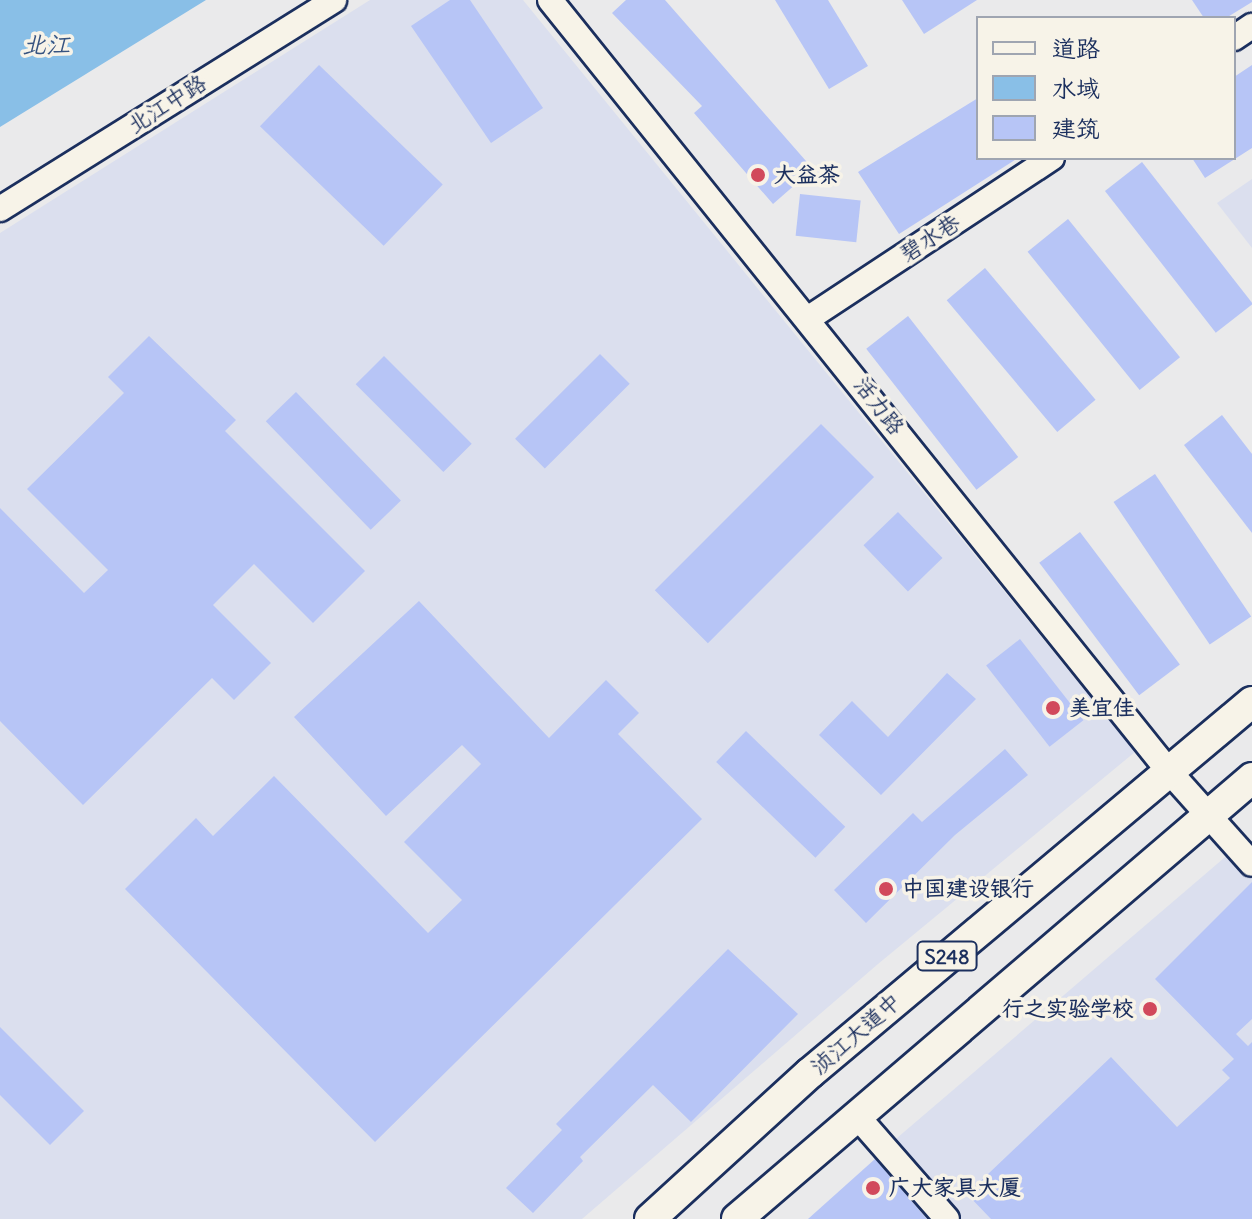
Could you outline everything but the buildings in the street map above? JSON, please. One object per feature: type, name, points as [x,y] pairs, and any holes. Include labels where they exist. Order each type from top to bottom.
[{"type":"main road","name":"浈江大道中","points":[[650,1219],[810,1073],[1167,769],[1252,702]]},
{"type":"main road","name":"S248","points":[[737,1219],[1206,814],[1252,778]]},
{"type":"street","name":"北江中路","points":[[0,209],[334,0]]},
{"type":"street","name":"活力路","points":[[550,0],[809,318],[1167,769],[1252,864]]},
{"type":"street","name":"碧水巷","points":[[809,318],[1049,160]]},
{"type":"street","points":[[856,1115],[947,1219]]},
{"type":"shaded area","points":[[370,0],[523,0],[1135,752],[878,964],[582,1219],[0,1219],[0,233]]},
{"type":"shaded area","points":[[1252,179],[1252,248],[1217,203]]},
{"type":"shaded area","name":"行之实验学校","points":[[1231,852],[1252,874],[1252,1219],[957,1219],[890,1144]]},
{"type":"water","name":"北江","points":[[0,0],[206,0],[0,127]]},
{"type":"place","name":"大益茶","points":[[758,175]]},
{"type":"place","name":"美宜佳","points":[[1053,708]]},
{"type":"place","name":"中国建设银行","points":[[886,889]]},
{"type":"place","name":"行之实验学校","points":[[1150,1009]]},
{"type":"place","name":"广大家具大厦","points":[[873,1188]]}]
